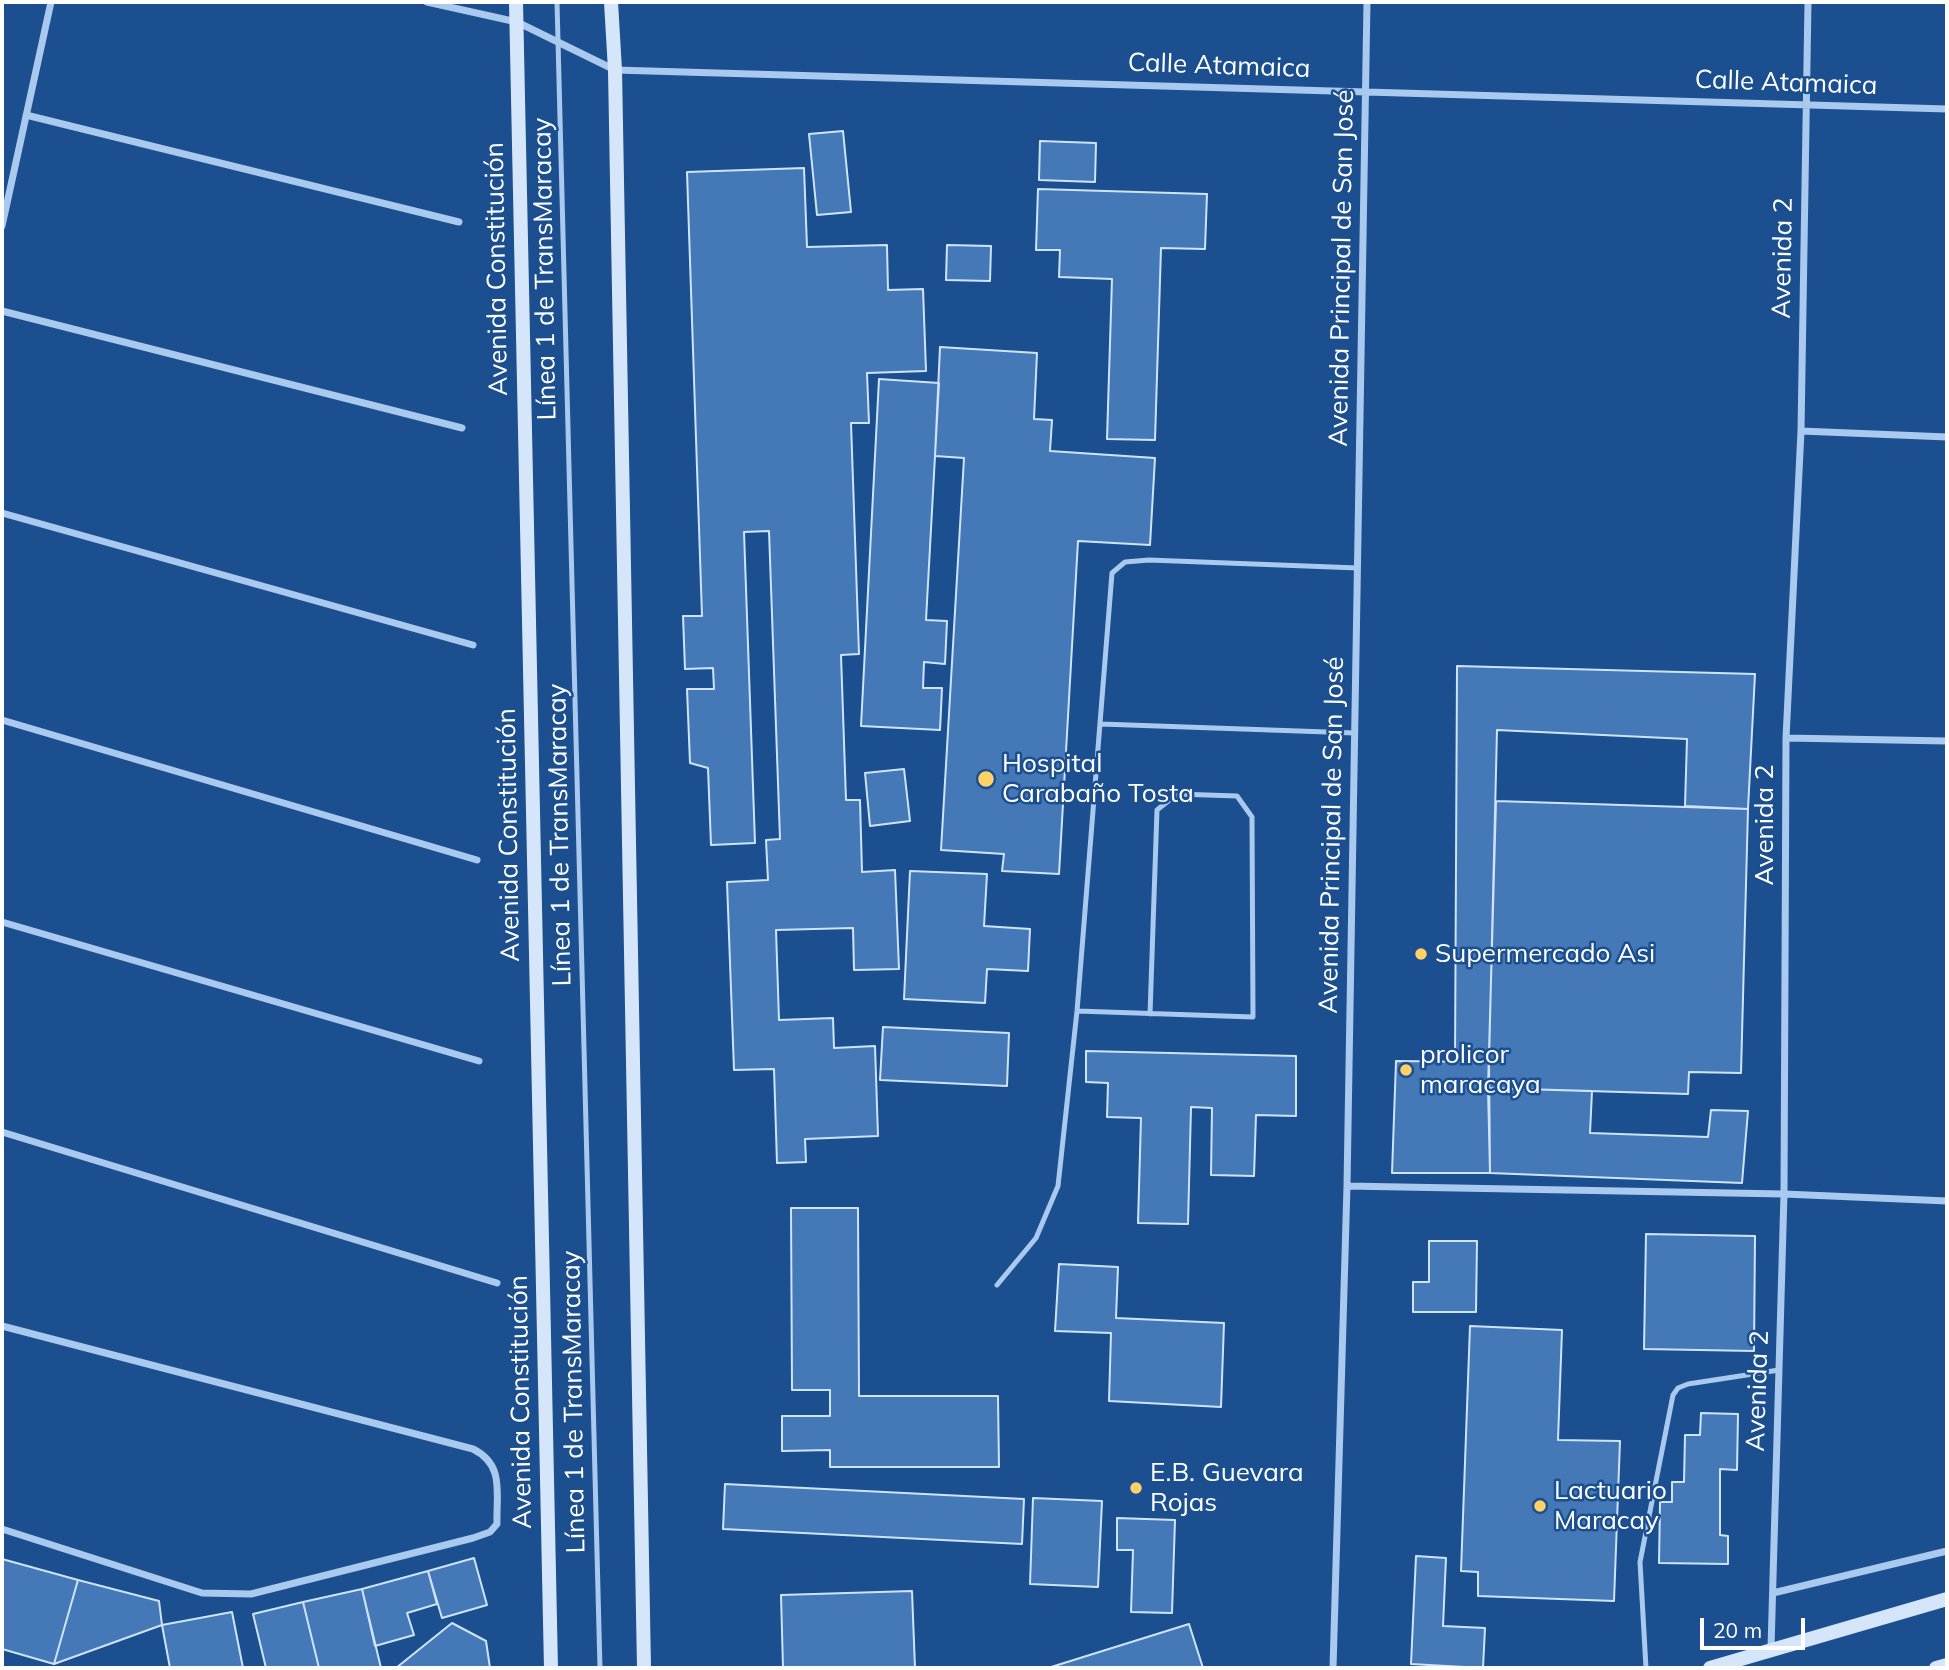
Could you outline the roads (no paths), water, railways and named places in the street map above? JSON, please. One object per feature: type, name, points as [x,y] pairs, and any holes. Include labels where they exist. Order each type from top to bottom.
[{"type":"street","points":[[2,226],[51,2]]},
{"type":"street","points":[[427,2],[517,22],[615,70]]},
{"type":"street","name":"Avenida Constitución","points":[[516,2],[551,1668]]},
{"type":"street","points":[[611,2],[615,70],[644,1668]]},
{"type":"street","name":"Avenida Principal de San José","points":[[1334,1668],[1347,1186],[1367,2]]},
{"type":"street","name":"Avenida 2","points":[[1771,1648],[1784,1194],[1786,738],[1801,431],[1808,2]]},
{"type":"street","name":"Calle Atamaica","points":[[615,70],[1947,109]]},
{"type":"street","points":[[26,115],[459,222]]},
{"type":"street","points":[[2,311],[462,428]]},
{"type":"street","points":[[1801,431],[1947,437]]},
{"type":"street","points":[[2,513],[473,645]]},
{"type":"street","points":[[2,720],[477,860]]},
{"type":"street","points":[[1786,738],[1947,741]]},
{"type":"street","points":[[2,922],[479,1061]]},
{"type":"street","points":[[2,1132],[497,1283]]},
{"type":"street","points":[[1347,1186],[1784,1194],[1947,1201]]},
{"type":"street","points":[[2,1326],[473,1449],[486,1455],[496,1468],[497,1524],[490,1532],[473,1538],[251,1594],[202,1592],[2,1530]]},
{"type":"street","points":[[1773,1593],[1947,1550]]},
{"type":"street","points":[[1710,1668],[1771,1648],[1947,1599]]},
{"type":"street","points":[[1936,1668],[1947,1665]]},
{"type":"lane","name":"Línea 1 de TransMaracay","points":[[557,2],[600,1668]]},
{"type":"lane","points":[[997,1285],[1036,1238],[1058,1186],[1077,1011],[1112,573],[1125,562],[1358,568]]},
{"type":"lane","points":[[1101,724],[1355,733]]},
{"type":"lane","points":[[1077,1011],[1150,1014],[1253,1017],[1252,817],[1237,796],[1177,794],[1157,810],[1150,1014]]},
{"type":"lane","points":[[1646,1668],[1640,1562],[1673,1395],[1678,1388],[1688,1384],[1779,1370]]},
{"type":"place","name":"Hospital Carabaño Tosta","points":[[986,779]]},
{"type":"place","name":"Supermercado Asi","points":[[1421,954]]},
{"type":"place","name":"prolicor maracaya","points":[[1406,1070]]},
{"type":"place","name":"E.B. Guevara Rojas","points":[[1136,1488]]},
{"type":"place","name":"Lactuario Maracay","points":[[1540,1506]]}]
